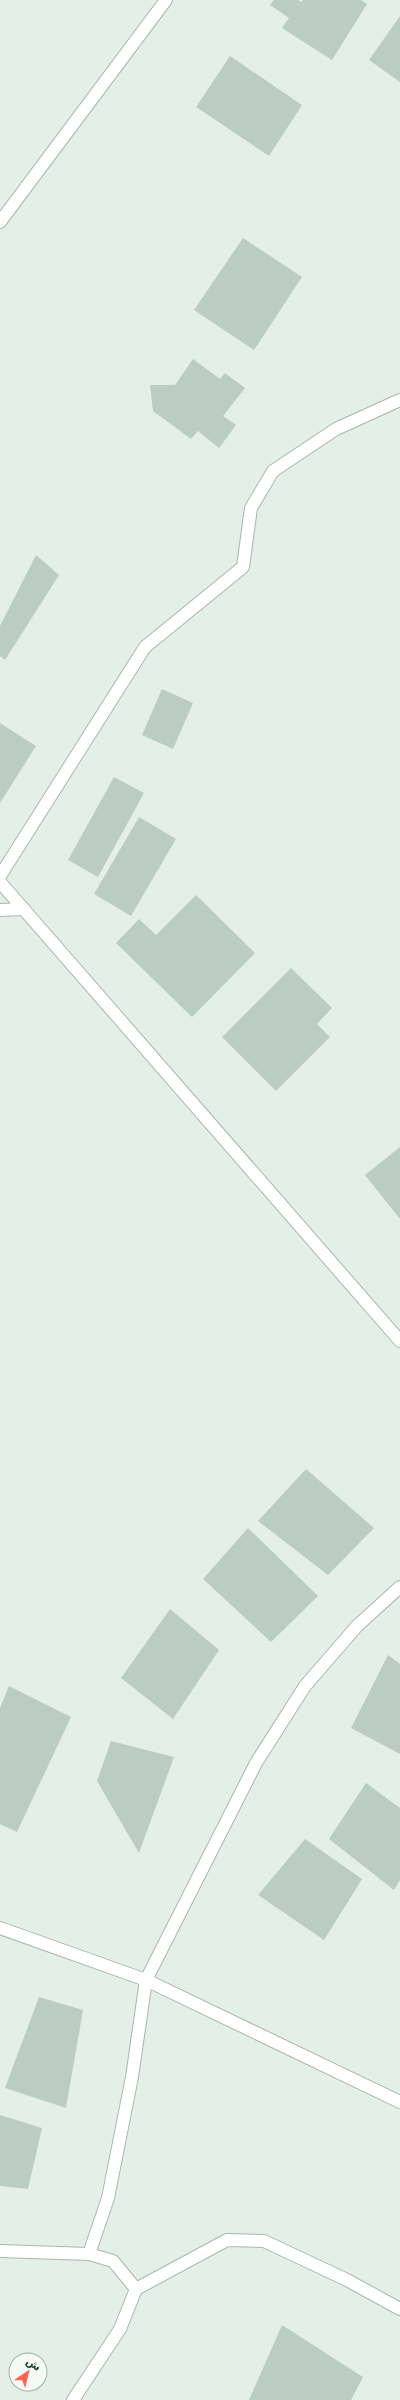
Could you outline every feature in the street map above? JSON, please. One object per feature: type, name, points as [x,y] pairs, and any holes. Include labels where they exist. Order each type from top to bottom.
[{"type":"street","points":[[0,222],[166,0]]},
{"type":"street","points":[[0,876],[144,647],[243,567],[251,508],[273,471],[336,429],[400,400]]},
{"type":"street","points":[[0,882],[400,1341]]},
{"type":"street","points":[[0,910],[24,909]]},
{"type":"street","points":[[89,2254],[108,2198],[132,2077],[146,1980],[256,1763],[301,1692],[358,1626],[400,1587]]},
{"type":"street","points":[[0,1928],[146,1980],[400,2102]]},
{"type":"street","points":[[73,2400],[120,2328],[136,2289],[227,2240],[264,2241],[347,2280],[400,2309]]},
{"type":"street","points":[[0,2251],[89,2254],[113,2261],[136,2289]]},
{"type":"building","points":[[274,0],[298,0],[301,2],[303,0],[361,0],[367,4],[332,60],[282,28],[289,18],[270,5]]},
{"type":"building","points":[[400,16],[400,82],[369,60]]},
{"type":"building","points":[[230,56],[302,105],[269,156],[196,107]]},
{"type":"building","points":[[243,238],[302,277],[254,350],[194,310]]},
{"type":"building","points":[[193,359],[220,379],[225,373],[245,388],[223,416],[236,425],[219,448],[198,431],[191,439],[153,411],[150,385],[175,385]]},
{"type":"building","points":[[36,555],[59,575],[5,660],[0,656],[0,626]]},
{"type":"building","points":[[162,689],[193,703],[173,749],[142,735]]},
{"type":"building","points":[[0,723],[36,746],[0,803]]},
{"type":"building","points":[[114,777],[144,793],[98,877],[68,860]]},
{"type":"building","points":[[139,817],[176,839],[131,916],[94,894]]},
{"type":"building","points":[[196,895],[255,953],[192,1017],[116,943],[139,919],[156,935]]},
{"type":"building","points":[[291,968],[332,1008],[317,1024],[330,1037],[276,1091],[222,1037]]},
{"type":"building","points":[[400,1147],[400,1219],[365,1175]]},
{"type":"building","points":[[306,1469],[374,1528],[328,1575],[258,1521]]},
{"type":"building","points":[[248,1528],[318,1596],[271,1642],[203,1579]]},
{"type":"building","points":[[170,1609],[219,1650],[173,1719],[121,1678]]},
{"type":"building","points":[[388,1655],[400,1664],[400,1754],[351,1728]]},
{"type":"building","points":[[9,1686],[71,1717],[17,1832],[0,1824],[0,1708]]},
{"type":"building","points":[[111,1741],[174,1757],[139,1853],[97,1781]]},
{"type":"building","points":[[366,1783],[400,1808],[400,1880],[394,1890],[329,1839]]},
{"type":"building","points":[[305,1839],[362,1879],[324,1940],[258,1895]]},
{"type":"building","points":[[39,1997],[83,2010],[66,2108],[5,2088]]},
{"type":"building","points":[[0,2115],[42,2128],[28,2189],[0,2186]]},
{"type":"building","points":[[282,2325],[363,2377],[351,2400],[249,2400]]}]
